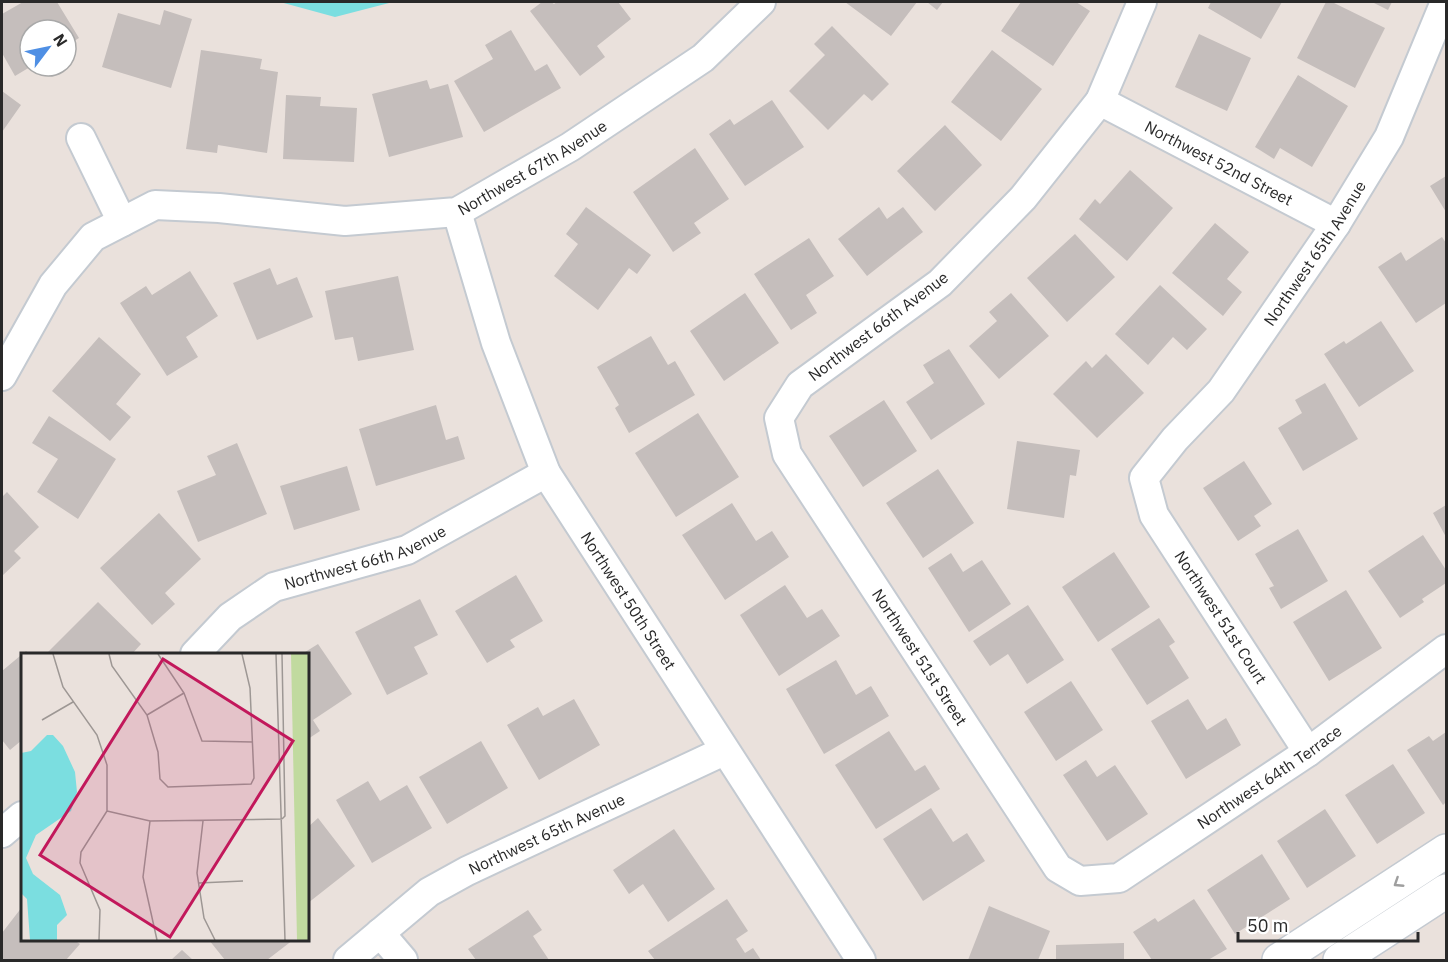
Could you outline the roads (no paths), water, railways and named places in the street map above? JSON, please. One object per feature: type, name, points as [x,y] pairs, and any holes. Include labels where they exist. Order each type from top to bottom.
[{"type":"street","name":"Northwest 67th Avenue","points":[[2,376],[53,285],[93,237],[155,205],[219,208],[345,221],[457,212],[570,147],[703,58],[761,2]]},
{"type":"street","name":"Northwest 66th Avenue","points":[[779,418],[801,385],[940,283],[1023,198],[1100,101],[1142,2]]},
{"type":"street","name":"Northwest 65th Avenue","points":[[1144,478],[1175,439],[1221,391],[1336,224],[1389,137],[1445,2]]},
{"type":"street","name":"Northwest 52nd Street","points":[[1100,101],[1336,224]]},
{"type":"street","points":[[81,138],[122,222]]},
{"type":"street","name":"Northwest 50th Street","points":[[457,212],[496,343],[546,472],[861,960]]},
{"type":"street","name":"Northwest 51st Street","points":[[779,418],[787,454],[1058,868],[1080,881]]},
{"type":"street","name":"Northwest 66th Avenue","points":[[196,653],[230,617],[274,587],[407,550],[546,472]]},
{"type":"street","name":"Northwest 51st Court","points":[[1144,478],[1154,515],[1308,752]]},
{"type":"street","name":"Northwest 64th Terrace","points":[[1080,881],[1119,878],[1308,752],[1446,649]]},
{"type":"street","name":"Northwest 65th Avenue","points":[[348,960],[429,892],[467,871],[724,751]]},
{"type":"street","points":[[2,833],[21,817]]},
{"type":"street","points":[[1279,960],[1446,851]]},
{"type":"street","points":[[1340,960],[1446,891]]},
{"type":"street","points":[[380,933],[403,960]]},
{"type":"water","points":[[280,2],[393,2],[335,17]]}]
